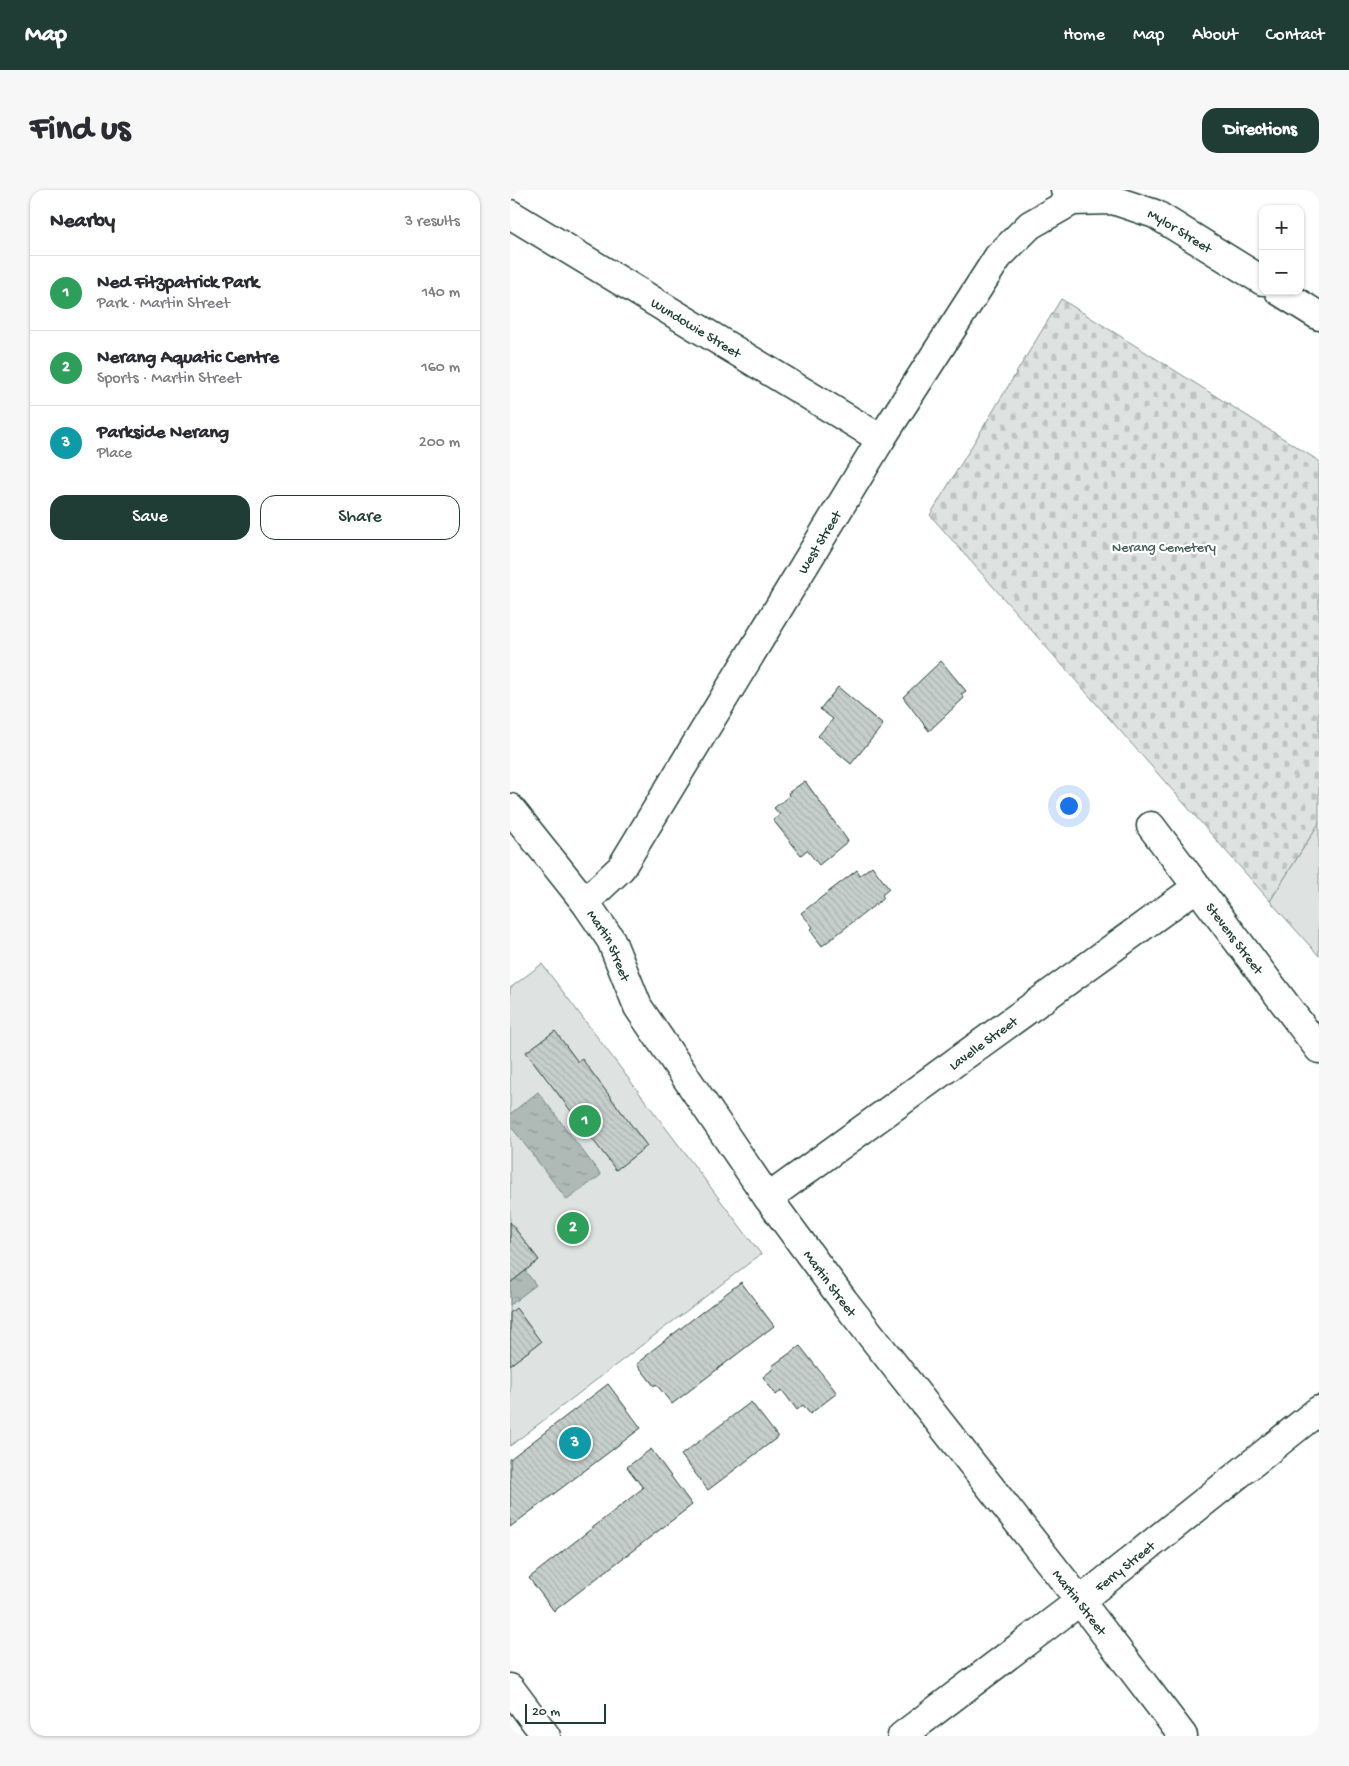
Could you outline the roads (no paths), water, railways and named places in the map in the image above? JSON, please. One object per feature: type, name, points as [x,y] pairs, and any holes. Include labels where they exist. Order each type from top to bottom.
[{"type":"street","name":"Mylor Street","points":[[1068,195],[1113,200],[1155,214],[1259,279]]},
{"type":"street","name":"West Street","points":[[586,902],[621,868],[881,439],[998,257],[1030,225],[1068,195]]},
{"type":"street","name":"Wundowie Street","points":[[510,214],[881,439]]},
{"type":"street","points":[[1285,295],[1319,316]]},
{"type":"street","name":"Martin Street","points":[[510,808],[586,902],[612,940],[638,1007],[768,1198],[850,1308],[1080,1600],[1183,1736]]},
{"type":"street","name":"Stevens Street","points":[[1152,826],[1319,1049]]},
{"type":"street","name":"Lavelle Street","points":[[768,1198],[1198,888]]},
{"type":"street","name":"Ferry Street","points":[[902,1736],[1080,1600],[1319,1410]]},
{"type":"street","points":[[510,1688],[546,1736]]},
{"type":"water","points":[[538,1092],[601,1175],[567,1200],[510,1125],[510,1114]]},
{"type":"water","points":[[510,1251],[536,1285],[510,1305]]},
{"type":"place","name":"Ned Fitzpatrick Park","points":[[585,1121]]},
{"type":"place","name":"Nerang Aquatic Centre","points":[[573,1228]]},
{"type":"place","name":"Parkside Nerang","points":[[575,1443]]},
{"type":"park label","name":"Nerang Cemetery","points":[[1164,546]]}]
